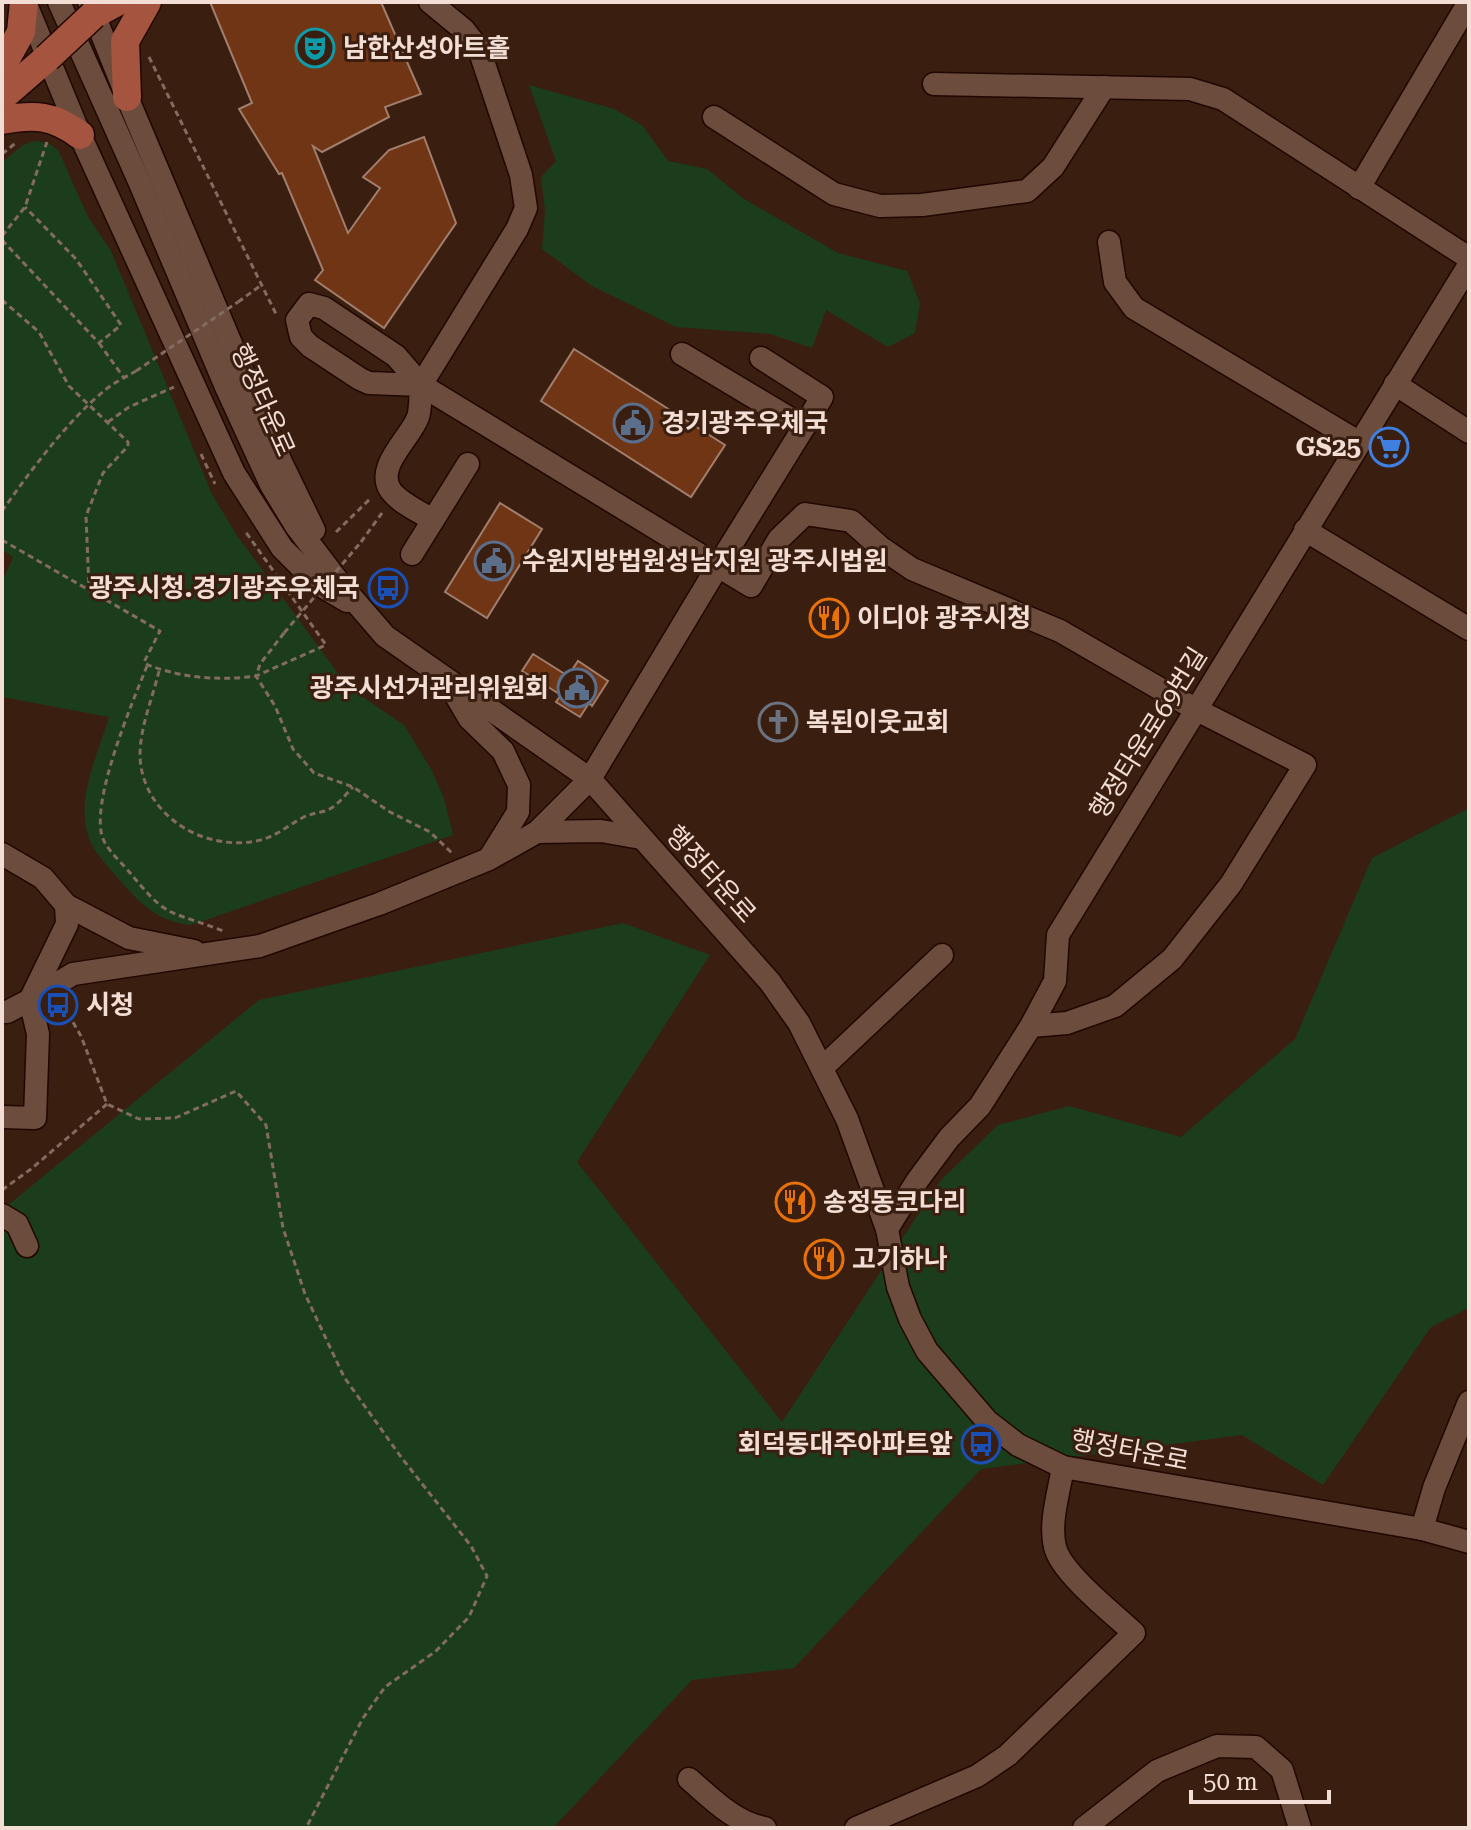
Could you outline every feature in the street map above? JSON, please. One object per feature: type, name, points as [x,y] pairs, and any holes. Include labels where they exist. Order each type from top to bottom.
[{"type":"main road","points":[[2,66],[21,32],[24,2]]},
{"type":"main road","points":[[113,95],[124,65],[128,32],[147,2]]},
{"type":"main road","points":[[2,97],[101,5]]},
{"type":"main road","points":[[2,120],[50,118],[63,122],[80,135]]},
{"type":"street","points":[[24,2],[80,135],[234,473],[282,548],[299,567],[318,584],[362,610]]},
{"type":"street","points":[[59,2],[113,95],[281,462],[322,544],[362,610]]},
{"type":"street","points":[[430,2],[464,30],[479,49],[521,175],[526,208],[517,229],[421,385],[418,417],[388,467],[388,488],[433,520]]},
{"type":"street","points":[[1359,188],[1469,2]]},
{"type":"street","points":[[101,5],[113,95]]},
{"type":"street","points":[[934,84],[1190,89],[1223,99],[1469,258]]},
{"type":"street","points":[[714,117],[834,194],[880,206],[922,205],[1027,191],[1053,167],[1104,87]]},
{"type":"street","points":[[1109,242],[1115,282],[1134,308],[1360,443]]},
{"type":"street","name":"행정타운로69번길","points":[[887,1229],[949,1138],[980,1106],[1031,1026],[1055,981],[1058,935],[1469,265]]},
{"type":"street","points":[[309,304],[324,308],[396,356],[421,385],[369,383],[351,374],[301,337],[297,320],[302,310],[309,304]]},
{"type":"street","points":[[316,320],[365,353],[751,586],[779,539],[805,514],[851,521],[880,547],[912,569],[1060,631],[1195,709],[1305,765],[1231,884],[1172,959],[1115,1006],[1067,1023],[1031,1026]]},
{"type":"street","points":[[682,354],[804,427]]},
{"type":"street","points":[[2,1012],[30,1000],[73,974],[260,946],[379,904],[489,859],[537,832],[590,779],[822,397],[761,358]]},
{"type":"street","points":[[1395,384],[1469,432]]},
{"type":"street","points":[[412,554],[468,464]]},
{"type":"street","points":[[1305,530],[1469,629]]},
{"type":"street","name":"행정타운로","points":[[362,610],[385,636],[590,779],[770,982],[799,1023],[847,1119],[887,1229],[898,1287],[910,1319],[927,1351],[987,1421],[1018,1445],[1063,1467],[1422,1529],[1469,1542]]},
{"type":"street","points":[[445,678],[469,718],[503,751],[519,785],[518,812],[489,859]]},
{"type":"street","points":[[537,832],[601,831],[641,838]]},
{"type":"street","points":[[2,854],[43,878],[66,905],[129,938],[211,954]]},
{"type":"street","points":[[2,1117],[35,1118],[38,1034],[30,1000],[67,924],[66,905]]},
{"type":"street","points":[[822,1068],[942,955]]},
{"type":"street","points":[[2,1215],[17,1224],[27,1246]]},
{"type":"street","points":[[1422,1529],[1434,1488],[1469,1402]]},
{"type":"street","points":[[856,1828],[977,1776],[1008,1755],[1134,1633],[1066,1570],[1055,1549],[1053,1530],[1063,1467]]},
{"type":"street","points":[[1084,1828],[1157,1771],[1217,1746],[1230,1746],[1256,1747],[1282,1770],[1300,1828]]},
{"type":"street","points":[[689,1779],[727,1812],[765,1828]]},
{"type":"path","points":[[128,32],[145,49],[281,323]]},
{"type":"path","points":[[50,118],[49,136],[25,207],[2,238],[99,343],[124,378]]},
{"type":"path","points":[[25,207],[76,259],[121,325],[99,343]]},
{"type":"path","points":[[2,511],[48,451],[104,390],[260,286]]},
{"type":"path","points":[[2,300],[39,332],[69,386],[126,438],[128,446],[103,473],[86,516],[88,590]]},
{"type":"path","points":[[108,422],[129,407],[174,387]]},
{"type":"path","points":[[336,532],[377,493]]},
{"type":"path","points":[[256,676],[260,664],[361,542],[386,506]]},
{"type":"path","points":[[2,540],[160,631],[144,662],[159,669],[201,678],[256,676],[326,645]]},
{"type":"path","points":[[148,665],[117,746],[103,798],[100,815],[104,842],[160,905],[173,913],[260,946]]},
{"type":"path","points":[[159,669],[146,717],[141,766],[149,790],[178,825],[218,843],[247,843],[278,834],[306,816],[328,810],[353,787]]},
{"type":"path","points":[[256,676],[275,706],[293,749],[314,773],[353,787],[390,812],[430,832],[467,868]]},
{"type":"path","points":[[53,987],[81,1036],[107,1104],[139,1119],[175,1118],[236,1091],[266,1125],[283,1228],[305,1294],[344,1377],[401,1457],[471,1546],[487,1576],[469,1617],[436,1651],[385,1687],[363,1718],[306,1828]]},
{"type":"path","points":[[2,1190],[107,1104]]},
{"type":"green space","points":[[529,85],[614,109],[642,125],[668,161],[707,169],[744,199],[838,253],[907,271],[920,303],[915,333],[888,347],[826,310],[812,348],[770,334],[676,327],[592,286],[542,249],[545,211],[541,177],[556,161]]},
{"type":"green space","points":[[33,141],[48,143],[58,150],[88,217],[111,251],[212,494],[236,534],[337,672],[360,695],[404,725],[432,771],[444,798],[453,835],[191,925],[171,921],[154,913],[132,894],[100,857],[89,837],[85,820],[88,785],[109,717],[2,697],[2,582],[13,557],[2,550],[2,162]]},
{"type":"green space","points":[[1469,808],[1469,1308],[1431,1327],[1323,1485],[1242,1435],[981,1469],[794,1668],[692,1680],[553,1828],[2,1828],[2,1210],[259,1000],[623,923],[710,955],[577,1162],[782,1422],[940,1181],[998,1125],[1069,1106],[1181,1137],[1295,1039],[1372,858]]},
{"type":"building","points":[[210,2],[381,2],[421,94],[385,107],[389,117],[322,152],[313,146],[348,233],[380,188],[363,177],[389,150],[424,137],[456,223],[384,328],[315,280],[323,270],[282,173],[279,174],[239,109],[252,103]]},
{"type":"building","name":"경기광주우체국","points":[[574,349],[725,445],[691,497],[541,401]]},
{"type":"building","name":"수원지방법원성남지원 광주시법원","points":[[500,503],[542,529],[487,618],[445,592]]},
{"type":"building","name":"광주시선거관리위원회","points":[[533,654],[568,676],[578,661],[608,681],[592,706],[589,703],[580,717],[556,702],[561,695],[522,671]]},
{"type":"place","name":"남한산성아트홀","points":[[315,48]]},
{"type":"place","name":"경기광주우체국","points":[[633,423]]},
{"type":"place","name":"GS25","points":[[1389,447]]},
{"type":"place","name":"수원지방법원성남지원 광주시법원","points":[[494,561]]},
{"type":"place","name":"광주시청.경기광주우체국","points":[[388,588]]},
{"type":"place","name":"이디야 광주시청","points":[[829,618]]},
{"type":"place","name":"광주시선거관리위원회","points":[[577,688]]},
{"type":"place","name":"복된이웃교회","points":[[778,722]]},
{"type":"place","name":"시청","points":[[58,1005]]},
{"type":"place","name":"송정동코다리","points":[[795,1202]]},
{"type":"place","name":"고기하나","points":[[824,1259]]},
{"type":"place","name":"회덕동대주아파트앞","points":[[981,1444]]}]
